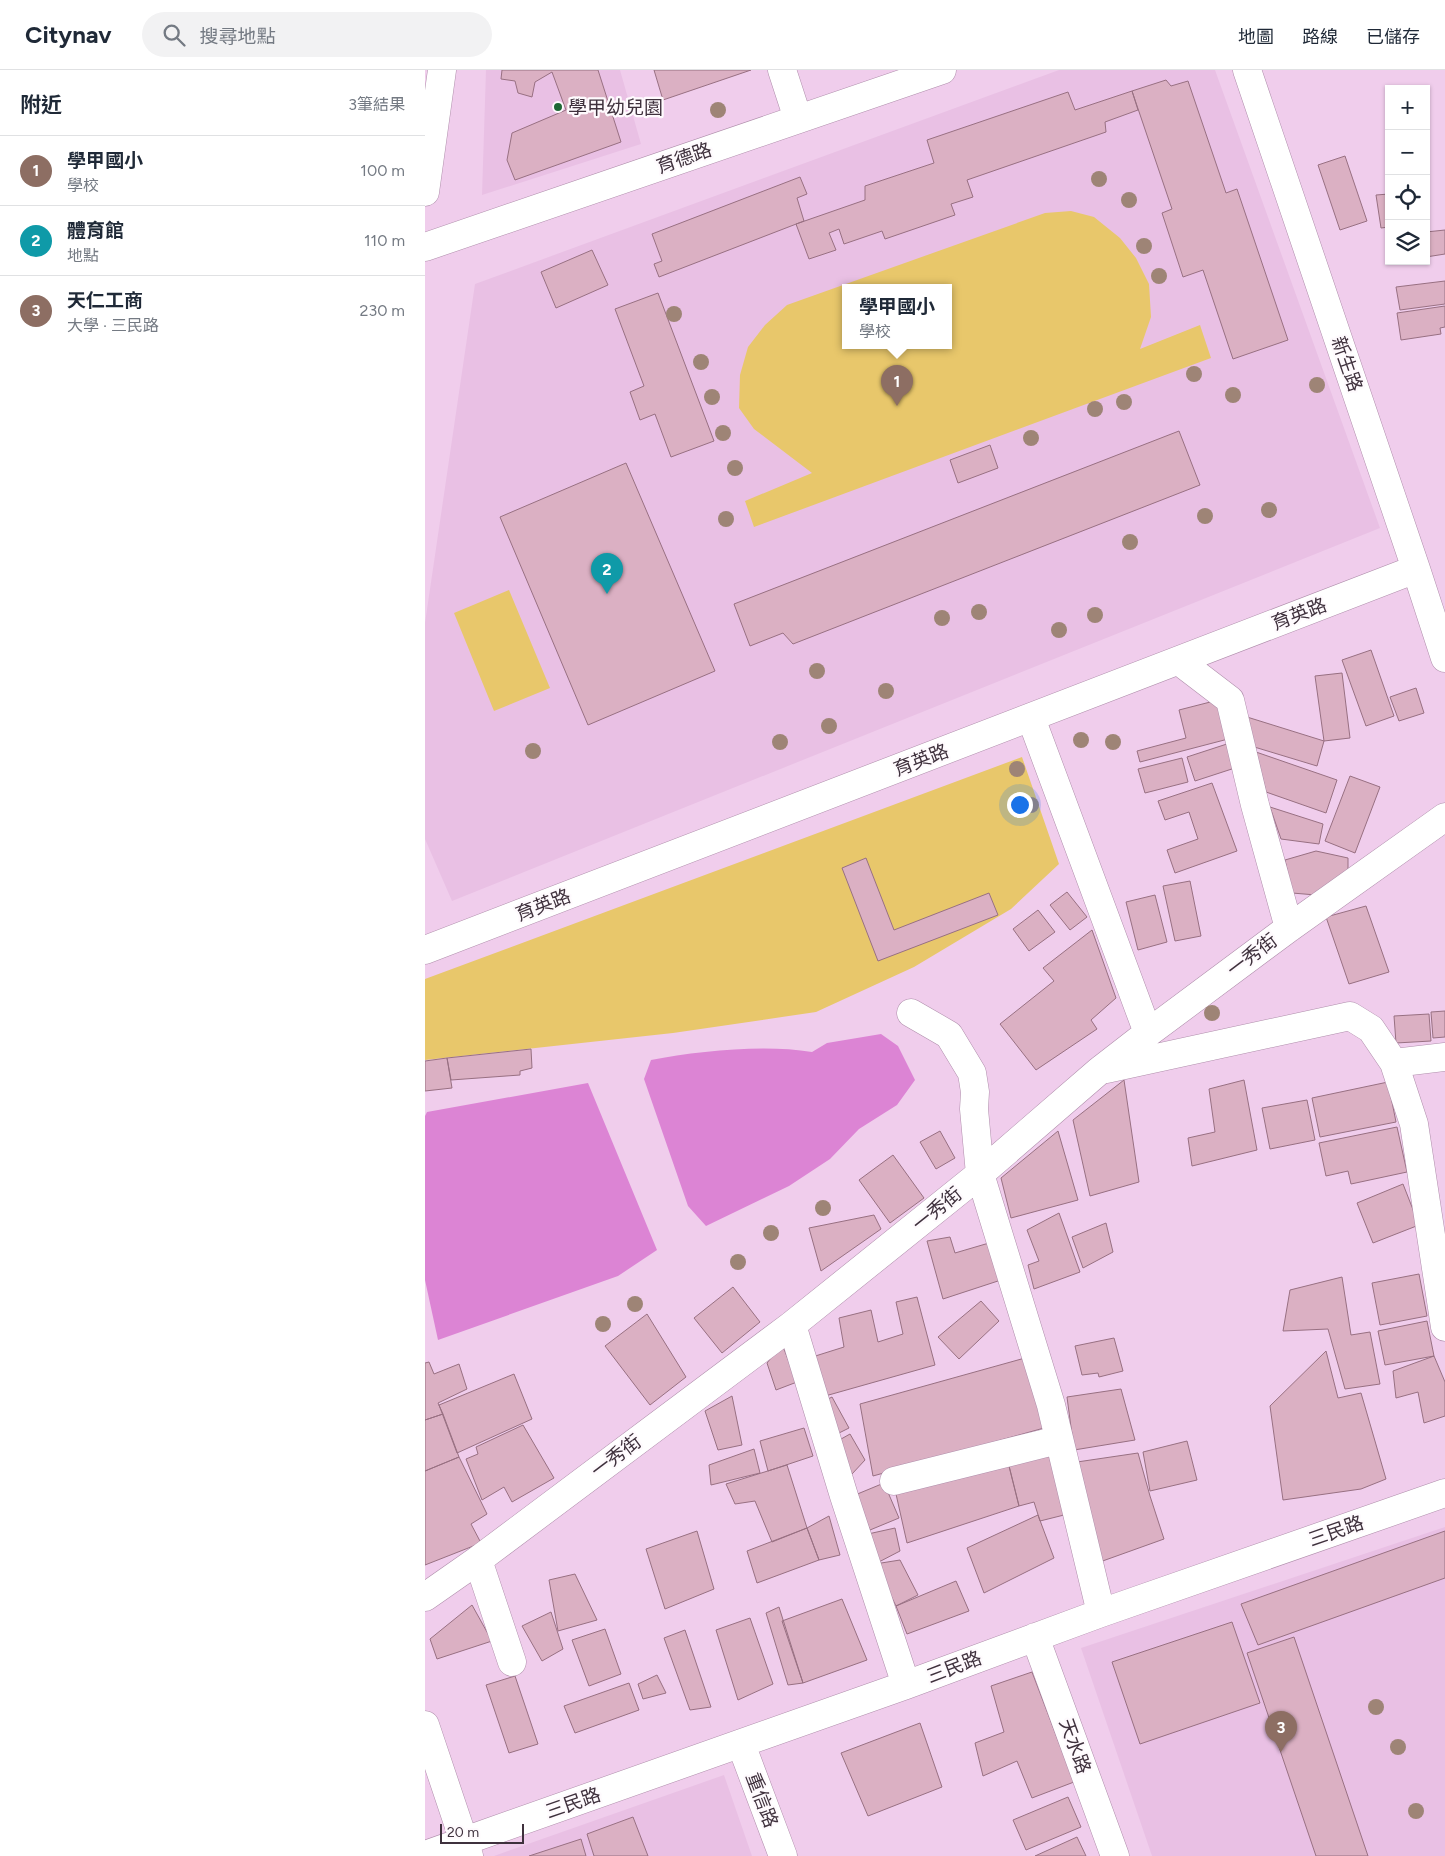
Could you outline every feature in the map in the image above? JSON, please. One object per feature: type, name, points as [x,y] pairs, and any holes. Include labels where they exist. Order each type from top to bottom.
[{"type":"street","points":[[425,192],[442,70]]},
{"type":"street","points":[[782,70],[798,119]]},
{"type":"street","name":"育德路","points":[[425,247],[942,70]]},
{"type":"street","name":"新生路","points":[[1247,70],[1445,658]]},
{"type":"street","name":"育英路","points":[[425,950],[1179,661],[1416,568]]},
{"type":"street","points":[[1179,661],[1229,700],[1255,805],[1289,928]]},
{"type":"street","points":[[1031,718],[1148,1033]]},
{"type":"street","name":"一秀街","points":[[425,1596],[478,1560],[792,1325],[980,1174],[1099,1071],[1148,1033],[1289,928],[1445,817]]},
{"type":"street","points":[[911,1013],[949,1035],[971,1073],[975,1092],[974,1109],[980,1174],[1051,1406],[1101,1613]]},
{"type":"street","points":[[1099,1071],[1350,1016],[1371,1028],[1394,1063],[1414,1124],[1445,1326]]},
{"type":"street","points":[[1394,1063],[1445,1057]]},
{"type":"street","points":[[792,1325],[843,1496],[906,1685]]},
{"type":"street","points":[[894,1481],[1058,1440]]},
{"type":"street","name":"三民路","points":[[425,1855],[466,1848],[741,1744],[1101,1613],[1445,1493]]},
{"type":"street","points":[[478,1560],[512,1662]]},
{"type":"street","name":"天水路","points":[[1035,1637],[1115,1856]]},
{"type":"street","points":[[425,1726],[466,1848]]},
{"type":"street","name":"重信路","points":[[741,1744],[783,1856]]},
{"type":"shaded area","name":"學甲幼兒園","points":[[486,70],[620,70],[641,144],[482,195]]},
{"type":"shaded area","points":[[1059,70],[1215,70],[1380,528],[452,901],[425,839],[425,623],[475,284]]},
{"type":"shaded area","points":[[1071,211],[1094,217],[1120,238],[1136,258],[1149,284],[1151,317],[1140,349],[1200,325],[1211,358],[754,527],[745,501],[812,473],[754,429],[739,408],[740,375],[748,347],[765,325],[787,305],[842,285],[842,349],[952,349],[952,284],[846,284],[1045,213]]},
{"type":"shaded area","points":[[509,590],[550,688],[494,711],[454,613]]},
{"type":"shaded area","points":[[1022,757],[1059,864],[1011,909],[914,967],[816,1012],[673,1033],[425,1060],[425,979]]},
{"type":"shaded area","points":[[881,1034],[898,1046],[915,1080],[897,1105],[859,1129],[830,1159],[789,1186],[706,1226],[688,1206],[644,1079],[651,1060],[731,1050],[773,1049],[812,1052],[827,1043]]},
{"type":"shaded area","points":[[588,1083],[657,1250],[618,1276],[438,1340],[425,1280],[425,1116],[427,1112]]},
{"type":"shaded area","points":[[1445,1527],[1445,1856],[1152,1856],[1081,1648]]},
{"type":"shaded area","points":[[724,1775],[752,1856],[494,1856]]},
{"type":"building","points":[[502,70],[598,70],[621,142],[515,180],[507,160],[512,133],[566,110],[552,72],[535,82],[532,97],[518,93],[515,81],[501,79]]},
{"type":"building","points":[[654,70],[751,70],[663,100]]},
{"type":"building","points":[[1166,80],[1171,86],[1188,81],[1226,193],[1237,189],[1288,340],[1233,359],[1203,270],[1183,277],[1162,213],[1172,209],[1132,91]]},
{"type":"building","points":[[1132,91],[1138,110],[1105,122],[1106,132],[967,180],[973,197],[951,204],[955,215],[885,239],[882,231],[844,244],[839,229],[829,233],[836,250],[809,259],[796,224],[865,200],[865,186],[934,163],[927,140],[1068,92],[1075,110]]},
{"type":"building","points":[[1345,156],[1367,221],[1340,230],[1318,165]]},
{"type":"building","points":[[800,177],[807,194],[797,198],[804,221],[659,277],[654,264],[662,261],[652,234]]},
{"type":"building","points":[[1385,194],[1385,228],[1381,228],[1376,195]]},
{"type":"building","points":[[1445,230],[1445,254],[1430,256],[1430,232]]},
{"type":"building","points":[[592,250],[608,285],[556,308],[541,272]]},
{"type":"building","points":[[1445,281],[1445,304],[1400,310],[1396,287]]},
{"type":"building","points":[[658,293],[714,441],[671,457],[655,414],[640,420],[630,392],[644,386],[615,309]]},
{"type":"building","points":[[1445,306],[1445,327],[1440,328],[1441,334],[1401,340],[1397,313]]},
{"type":"building","points":[[1179,431],[1200,485],[793,644],[783,633],[750,646],[734,604]]},
{"type":"building","points":[[990,445],[998,468],[958,483],[950,460]]},
{"type":"building","points":[[626,463],[715,671],[588,725],[500,517]]},
{"type":"building","points":[[1371,650],[1394,716],[1366,726],[1342,660]]},
{"type":"building","points":[[1342,673],[1350,738],[1324,741],[1315,676]]},
{"type":"building","points":[[1416,688],[1424,713],[1399,721],[1390,697]]},
{"type":"building","points":[[1222,699],[1232,738],[1140,762],[1137,751],[1186,738],[1179,710]]},
{"type":"building","points":[[1247,717],[1324,741],[1317,766],[1251,746]]},
{"type":"building","points":[[1233,742],[1241,766],[1195,781],[1187,757]]},
{"type":"building","points":[[1256,752],[1337,780],[1326,813],[1266,792]]},
{"type":"building","points":[[1182,758],[1188,782],[1145,793],[1138,769]]},
{"type":"building","points":[[1350,776],[1380,787],[1355,853],[1325,841]]},
{"type":"building","points":[[1212,783],[1237,851],[1175,873],[1167,850],[1198,839],[1189,812],[1165,820],[1158,801]]},
{"type":"building","points":[[1270,807],[1323,824],[1319,844],[1281,839]]},
{"type":"building","points":[[1316,851],[1348,858],[1348,870],[1316,895],[1292,893],[1285,860]]},
{"type":"building","points":[[866,858],[894,930],[989,893],[998,915],[878,961],[842,868]]},
{"type":"building","points":[[1190,881],[1201,936],[1175,941],[1163,886]]},
{"type":"building","points":[[1067,892],[1087,917],[1070,930],[1050,905]]},
{"type":"building","points":[[1155,895],[1167,942],[1138,950],[1126,902]]},
{"type":"building","points":[[1366,906],[1389,972],[1349,984],[1326,917]]},
{"type":"building","points":[[1038,910],[1055,932],[1029,951],[1013,929]]},
{"type":"building","points":[[1092,930],[1116,998],[1091,1020],[1097,1029],[1036,1070],[1000,1024],[1054,981],[1043,968]]},
{"type":"building","points":[[1445,1011],[1445,1037],[1433,1038],[1431,1012]]},
{"type":"building","points":[[1429,1014],[1431,1041],[1396,1043],[1394,1016]]},
{"type":"building","points":[[531,1049],[532,1068],[520,1071],[520,1075],[451,1080],[447,1058]]},
{"type":"building","points":[[447,1058],[452,1088],[425,1091],[425,1061]]},
{"type":"building","points":[[1124,1080],[1139,1182],[1090,1196],[1073,1120]]},
{"type":"building","points":[[1244,1080],[1257,1150],[1192,1166],[1188,1138],[1215,1132],[1209,1089]]},
{"type":"building","points":[[1388,1082],[1396,1122],[1320,1137],[1312,1098]]},
{"type":"building","points":[[1307,1100],[1315,1140],[1270,1149],[1262,1108]]},
{"type":"building","points":[[1397,1127],[1407,1172],[1351,1184],[1348,1171],[1326,1176],[1319,1143]]},
{"type":"building","points":[[940,1131],[955,1158],[936,1169],[920,1142]]},
{"type":"building","points":[[1058,1131],[1078,1200],[1011,1218],[1001,1178]]},
{"type":"building","points":[[893,1155],[924,1198],[890,1223],[859,1180]]},
{"type":"building","points":[[1403,1184],[1419,1225],[1373,1243],[1357,1203]]},
{"type":"building","points":[[1059,1213],[1080,1272],[1034,1289],[1028,1265],[1039,1261],[1027,1230]]},
{"type":"building","points":[[874,1215],[881,1229],[821,1271],[809,1228]]},
{"type":"building","points":[[1106,1223],[1113,1252],[1083,1268],[1072,1237]]},
{"type":"building","points":[[950,1237],[955,1253],[989,1243],[1001,1280],[943,1299],[927,1241]]},
{"type":"building","points":[[1419,1274],[1427,1316],[1380,1325],[1372,1283]]},
{"type":"building","points":[[1342,1277],[1351,1335],[1370,1332],[1380,1384],[1345,1389],[1328,1329],[1283,1331],[1290,1290]]},
{"type":"building","points":[[733,1287],[760,1322],[722,1353],[694,1318]]},
{"type":"building","points":[[917,1297],[935,1365],[818,1398],[809,1358],[844,1347],[839,1318],[871,1310],[878,1342],[903,1334],[896,1302]]},
{"type":"building","points":[[981,1301],[999,1321],[959,1359],[938,1337]]},
{"type":"building","points":[[647,1314],[686,1377],[650,1405],[605,1346]]},
{"type":"building","points":[[1427,1321],[1434,1356],[1385,1365],[1378,1331]]},
{"type":"building","points":[[1114,1338],[1123,1371],[1099,1377],[1098,1373],[1082,1375],[1075,1346]]},
{"type":"building","points":[[782,1344],[797,1382],[776,1390],[767,1363]]},
{"type":"building","points":[[1326,1351],[1338,1398],[1361,1393],[1386,1479],[1361,1489],[1283,1500],[1270,1406]]},
{"type":"building","points":[[1434,1356],[1445,1382],[1445,1416],[1424,1423],[1418,1392],[1396,1398],[1393,1371]]},
{"type":"building","points":[[1025,1358],[1044,1428],[873,1476],[860,1404]]},
{"type":"building","points":[[429,1362],[434,1374],[459,1364],[467,1389],[438,1403],[443,1414],[425,1420],[425,1363]]},
{"type":"building","points":[[514,1374],[532,1419],[457,1453],[439,1405]]},
{"type":"building","points":[[1121,1389],[1135,1440],[1074,1450],[1067,1397]]},
{"type":"building","points":[[732,1396],[742,1445],[718,1450],[705,1411]]},
{"type":"building","points":[[832,1397],[849,1428],[837,1434],[820,1403]]},
{"type":"building","points":[[443,1414],[459,1457],[425,1471],[425,1420]]},
{"type":"building","points":[[523,1425],[554,1478],[512,1502],[504,1487],[482,1500],[466,1459],[478,1454],[476,1447]]},
{"type":"building","points":[[804,1428],[813,1456],[768,1471],[760,1441]]},
{"type":"building","points":[[850,1434],[865,1460],[852,1474],[834,1443]]},
{"type":"building","points":[[1187,1441],[1197,1480],[1150,1491],[1143,1452]]},
{"type":"building","points":[[754,1449],[760,1473],[711,1485],[709,1465]]},
{"type":"building","points":[[1053,1449],[1068,1514],[1040,1521],[1034,1502],[1019,1506],[1007,1458]]},
{"type":"building","points":[[1138,1453],[1164,1539],[1097,1563],[1077,1462]]},
{"type":"building","points":[[459,1457],[487,1514],[471,1524],[481,1543],[425,1565],[425,1471]]},
{"type":"building","points":[[1007,1458],[1019,1506],[907,1543],[896,1494]]},
{"type":"building","points":[[787,1465],[807,1528],[772,1542],[755,1501],[735,1504],[726,1484]]},
{"type":"building","points":[[884,1483],[899,1518],[870,1530],[855,1495]]},
{"type":"building","points":[[1038,1515],[1054,1558],[984,1593],[967,1548]]},
{"type":"building","points":[[829,1516],[840,1555],[819,1560],[807,1528]]},
{"type":"building","points":[[807,1528],[819,1560],[757,1583],[747,1551]]},
{"type":"building","points":[[895,1528],[900,1551],[875,1564],[868,1534]]},
{"type":"building","points":[[697,1531],[714,1589],[665,1609],[646,1549]]},
{"type":"building","points":[[1445,1531],[1445,1578],[1258,1645],[1241,1604]]},
{"type":"building","points":[[900,1560],[918,1595],[896,1606],[875,1564]]},
{"type":"building","points":[[575,1574],[597,1620],[558,1631],[549,1580]]},
{"type":"building","points":[[956,1581],[969,1611],[907,1634],[896,1606]]},
{"type":"building","points":[[842,1599],[867,1660],[803,1683],[782,1621]]},
{"type":"building","points":[[472,1605],[492,1641],[437,1659],[430,1639]]},
{"type":"building","points":[[779,1607],[803,1683],[788,1685],[766,1613]]},
{"type":"building","points":[[551,1612],[563,1649],[542,1661],[522,1626]]},
{"type":"building","points":[[750,1618],[773,1684],[738,1700],[716,1630]]},
{"type":"building","points":[[1232,1622],[1260,1703],[1140,1744],[1112,1662]]},
{"type":"building","points":[[605,1629],[621,1674],[589,1686],[572,1640]]},
{"type":"building","points":[[685,1630],[711,1707],[690,1710],[664,1638]]},
{"type":"building","points":[[1294,1637],[1368,1856],[1316,1856],[1247,1653]]},
{"type":"building","points":[[1032,1672],[1074,1782],[1032,1798],[1017,1761],[983,1776],[975,1743],[1004,1732],[991,1686]]},
{"type":"building","points":[[657,1675],[666,1693],[643,1699],[638,1684]]},
{"type":"building","points":[[515,1676],[538,1744],[509,1753],[486,1685]]},
{"type":"building","points":[[629,1683],[639,1710],[575,1733],[564,1706]]},
{"type":"building","points":[[920,1723],[942,1787],[868,1816],[841,1753]]},
{"type":"building","points":[[1068,1797],[1081,1827],[1026,1850],[1013,1820]]},
{"type":"building","points":[[633,1817],[648,1856],[594,1856],[587,1834]]},
{"type":"building","points":[[1077,1837],[1086,1856],[1035,1856]]},
{"type":"building","points":[[581,1839],[586,1856],[529,1856]]},
{"type":"place","name":"學甲幼兒園","points":[[558,107]]},
{"type":"place","name":"學甲國小","points":[[897,406]]},
{"type":"place","name":"體育館","points":[[607,594]]},
{"type":"place","name":"天仁工商","points":[[1281,1752]]}]
